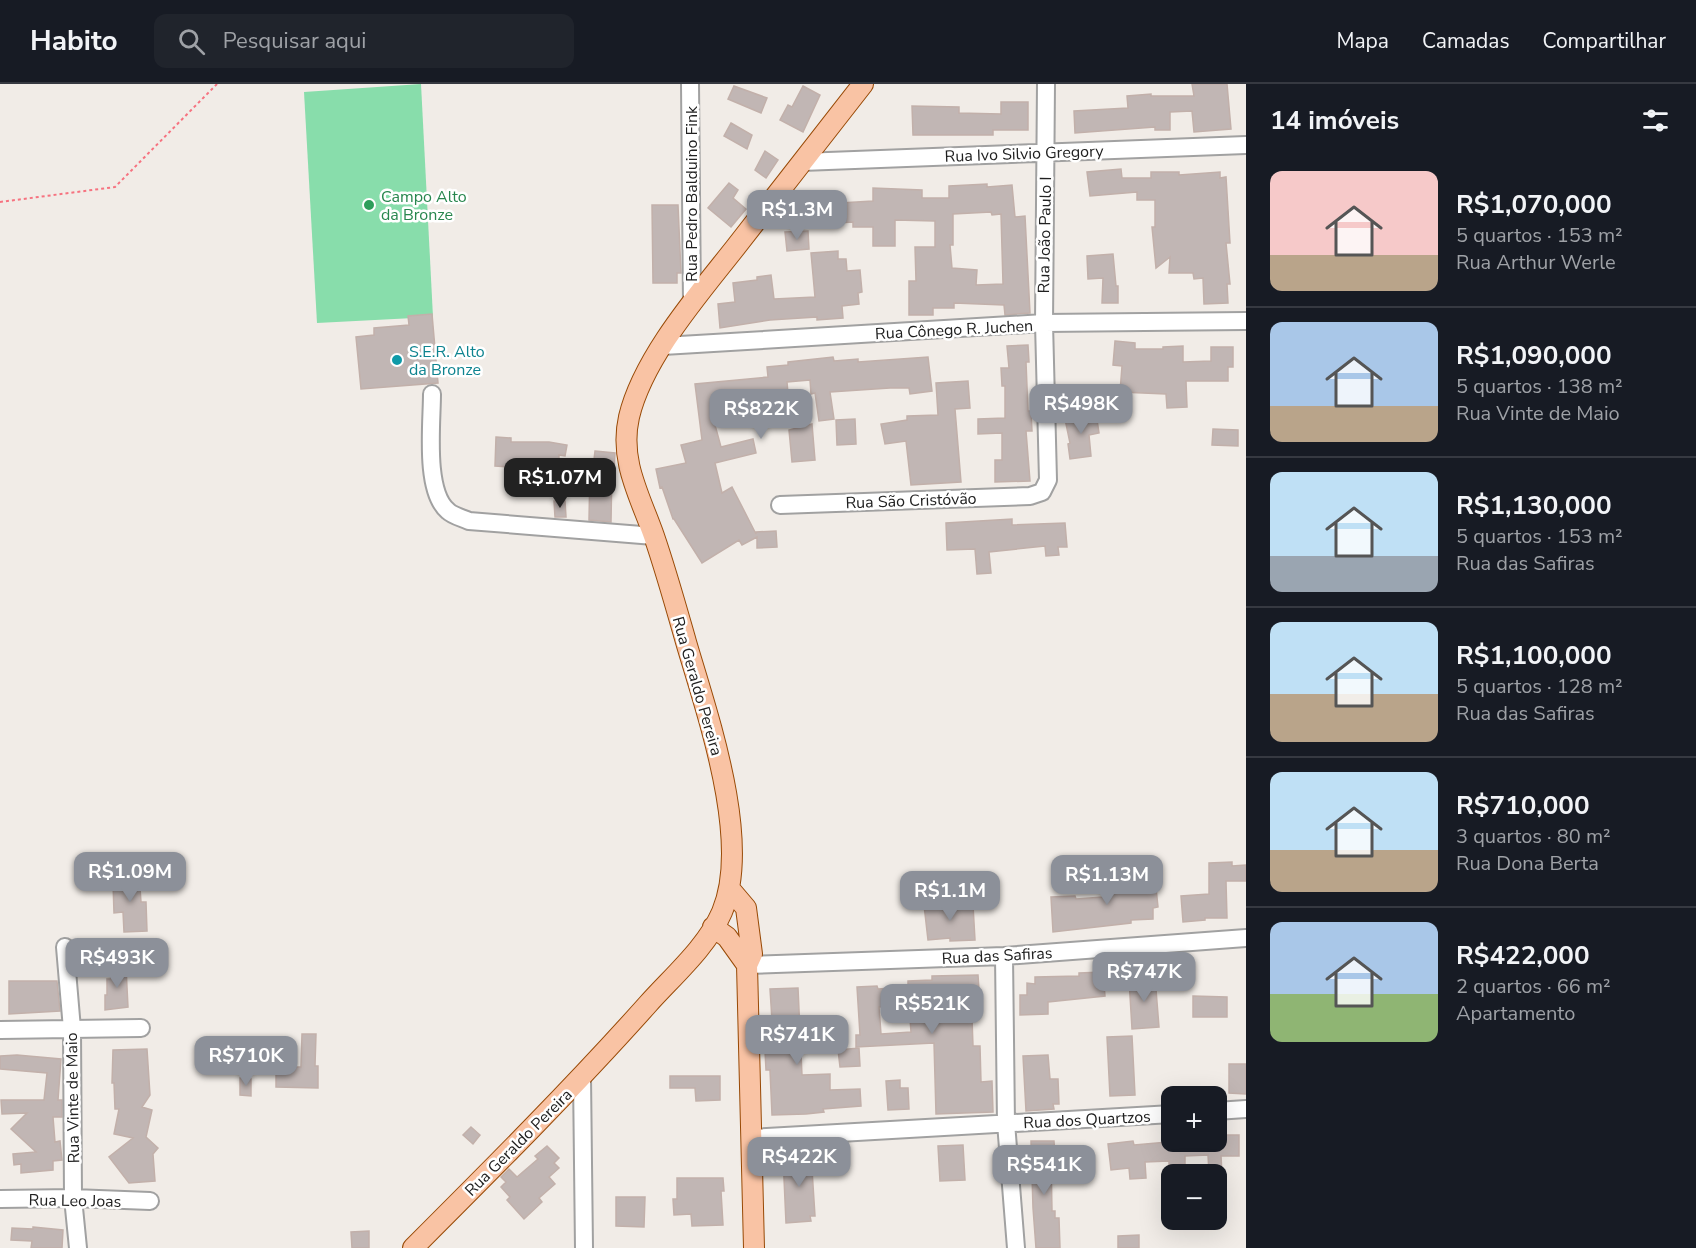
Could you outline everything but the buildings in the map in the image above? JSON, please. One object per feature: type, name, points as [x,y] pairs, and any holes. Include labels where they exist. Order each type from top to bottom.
[{"type":"main road","name":"Rua Geraldo Pereira","points":[[413,1248],[582,1077],[704,942],[721,914],[729,888],[730,831],[724,776],[654,536],[630,475],[626,443],[630,415],[645,376],[692,304],[863,84]]},
{"type":"main road","points":[[729,888],[746,908],[752,954],[747,965],[754,1248]]},
{"type":"main road","points":[[713,927],[727,938],[747,965]]},
{"type":"street","name":"Rua Pedro Balduino Fink","points":[[690,84],[692,304]]},
{"type":"street","name":"Rua João Paulo I","points":[[1042,492],[1048,480],[1044,323],[1046,84]]},
{"type":"street","name":"Rua Ivo Silvio Gregory","points":[[802,162],[1246,145]]},
{"type":"street","name":"Rua Cônego R. Juchen","points":[[663,346],[1044,323],[1246,321]]},
{"type":"street","points":[[432,394],[432,469],[436,492],[448,511],[469,521],[654,536]]},
{"type":"street","name":"Rua São Cristóvão","points":[[780,505],[1030,496],[1042,492]]},
{"type":"street","name":"Rua das Safiras","points":[[747,965],[1004,956],[1246,938]]},
{"type":"street","name":"Rua Vinte de Maio","points":[[65,947],[72,1029],[73,1198],[78,1248]]},
{"type":"street","points":[[1004,956],[1006,1124],[1016,1248]]},
{"type":"street","points":[[0,1030],[141,1028]]},
{"type":"street","points":[[582,1077],[584,1248]]},
{"type":"street","points":[[1227,1110],[1246,1109]]},
{"type":"street","name":"Rua dos Quartzos","points":[[751,1138],[1161,1115]]},
{"type":"street","name":"Rua Leo Joas","points":[[0,1199],[73,1198],[150,1202]]},
{"type":"path","points":[[0,202],[115,187],[217,84]]},
{"type":"green space","name":"Campo Alto da Bronze","points":[[421,84],[433,317],[317,323],[304,92]]},
{"type":"place","name":"Campo Alto da Bronze","points":[[369,205]]},
{"type":"place","name":"S.E.R. Alto da Bronze","points":[[397,360]]}]
